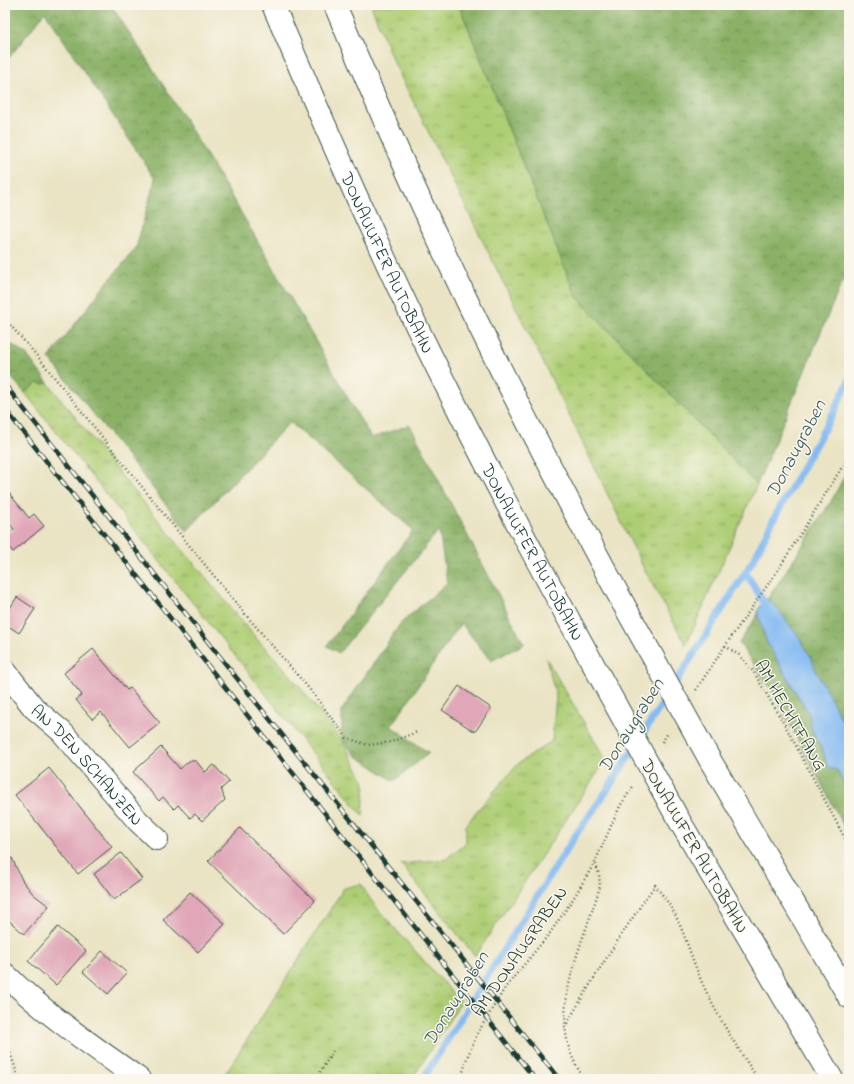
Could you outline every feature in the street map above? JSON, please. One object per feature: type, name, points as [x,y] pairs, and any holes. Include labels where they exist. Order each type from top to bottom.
[{"type":"main road","name":"DONAUUFER AUTOBAHN","points":[[273,5],[334,146],[417,327],[514,519],[676,815],[832,1079]]},
{"type":"main road","points":[[335,5],[392,138],[470,307],[512,392],[624,604],[710,760],[849,997]]},
{"type":"main road","name":"AN DEN SCHANZEN","points":[[5,671],[34,708],[62,732],[138,821],[156,839]]},
{"type":"main road","points":[[5,974],[24,993],[138,1079]]},
{"type":"path","points":[[5,319],[38,357],[245,614],[312,692],[347,738],[368,745],[391,742],[416,732]]},
{"type":"path","points":[[754,604],[823,500],[849,456]]},
{"type":"path","name":"AM HECHTFANG","points":[[725,646],[739,655],[753,671],[786,727],[849,846]]},
{"type":"path","name":"AM DONAUGRABEN","points":[[461,1079],[467,1058],[477,1034],[505,988],[550,933],[573,899],[595,862],[604,841]]},
{"type":"path","points":[[585,1079],[571,1055],[565,1027],[566,1001],[569,982],[600,886],[599,874],[595,862]]},
{"type":"path","points":[[565,1027],[623,930],[655,885],[672,909],[678,921],[693,962],[706,991],[730,1034],[758,1079]]},
{"type":"path","points":[[5,1038],[19,1079]]},
{"type":"path","points":[[316,1079],[333,1050]]},
{"type":"green space","points":[[5,5],[111,5],[179,111],[277,273],[371,438],[410,425],[524,644],[491,661],[461,623],[391,726],[429,753],[394,781],[355,755],[342,740],[342,710],[400,624],[447,583],[439,530],[339,653],[327,646],[413,530],[290,422],[187,531],[49,358],[101,290],[136,248],[155,179],[45,12],[5,63]]},
{"type":"green space","points":[[371,5],[459,5],[576,296],[757,485],[686,645],[644,569],[550,376],[392,59]]},
{"type":"green space","points":[[459,5],[849,5],[849,265],[757,485],[576,296]]},
{"type":"green space","points":[[5,340],[26,354],[48,383],[37,383],[25,393],[5,370]]},
{"type":"green space","points":[[37,383],[48,383],[115,468],[256,638],[287,671],[342,740],[365,782],[363,816],[25,393]]},
{"type":"green space","points":[[849,468],[849,733],[815,669],[811,657],[767,600],[830,503]]},
{"type":"green space","points":[[758,614],[767,643],[809,714],[811,727],[825,756],[826,762],[837,770],[849,794],[849,836],[772,691],[739,643]]},
{"type":"green space","points":[[546,658],[606,760],[475,956],[401,864],[446,859],[466,843],[466,826],[475,813],[519,763],[552,741],[556,696]]},
{"type":"green space","points":[[361,884],[381,913],[461,1002],[412,1079],[222,1079],[344,888]]},
{"type":"water","points":[[766,598],[775,606],[796,633],[811,657],[815,669],[849,733],[849,794],[837,770],[829,768],[811,727],[809,714],[767,643],[757,611]]},
{"type":"building","points":[[5,488],[29,518],[34,514],[44,526],[13,552],[5,542],[5,536],[14,529],[5,518]]},
{"type":"building","points":[[17,597],[35,609],[19,633],[5,624],[5,616]]},
{"type":"building","points":[[93,649],[127,690],[130,688],[160,723],[130,747],[101,712],[92,719],[76,700],[82,695],[64,673]]},
{"type":"building","points":[[459,686],[491,708],[475,732],[442,710]]},
{"type":"building","points":[[161,747],[180,769],[189,761],[196,761],[205,772],[214,765],[229,782],[221,789],[225,800],[202,821],[195,814],[190,818],[178,805],[174,809],[163,797],[159,801],[133,772]]},
{"type":"building","points":[[49,768],[112,847],[78,874],[15,795]]},
{"type":"building","points":[[240,828],[315,901],[283,934],[208,861]]},
{"type":"building","points":[[121,853],[142,879],[114,900],[94,874]]},
{"type":"building","points":[[12,858],[22,880],[33,894],[49,906],[24,934],[5,917],[5,861]]},
{"type":"building","points":[[190,892],[225,924],[198,952],[163,920]]},
{"type":"building","points":[[58,927],[86,951],[56,985],[28,961]]},
{"type":"building","points":[[102,951],[127,973],[108,994],[83,972]]},
{"type":"waterway","name":"Donaugraben","points":[[423,1079],[573,839],[606,792],[754,559],[772,522],[836,408],[849,380]]},
{"type":"waterway","points":[[746,573],[768,609]]},
{"type":"railway","points":[[5,385],[247,691],[559,1079]]},
{"type":"railway","points":[[5,409],[535,1079]]}]
